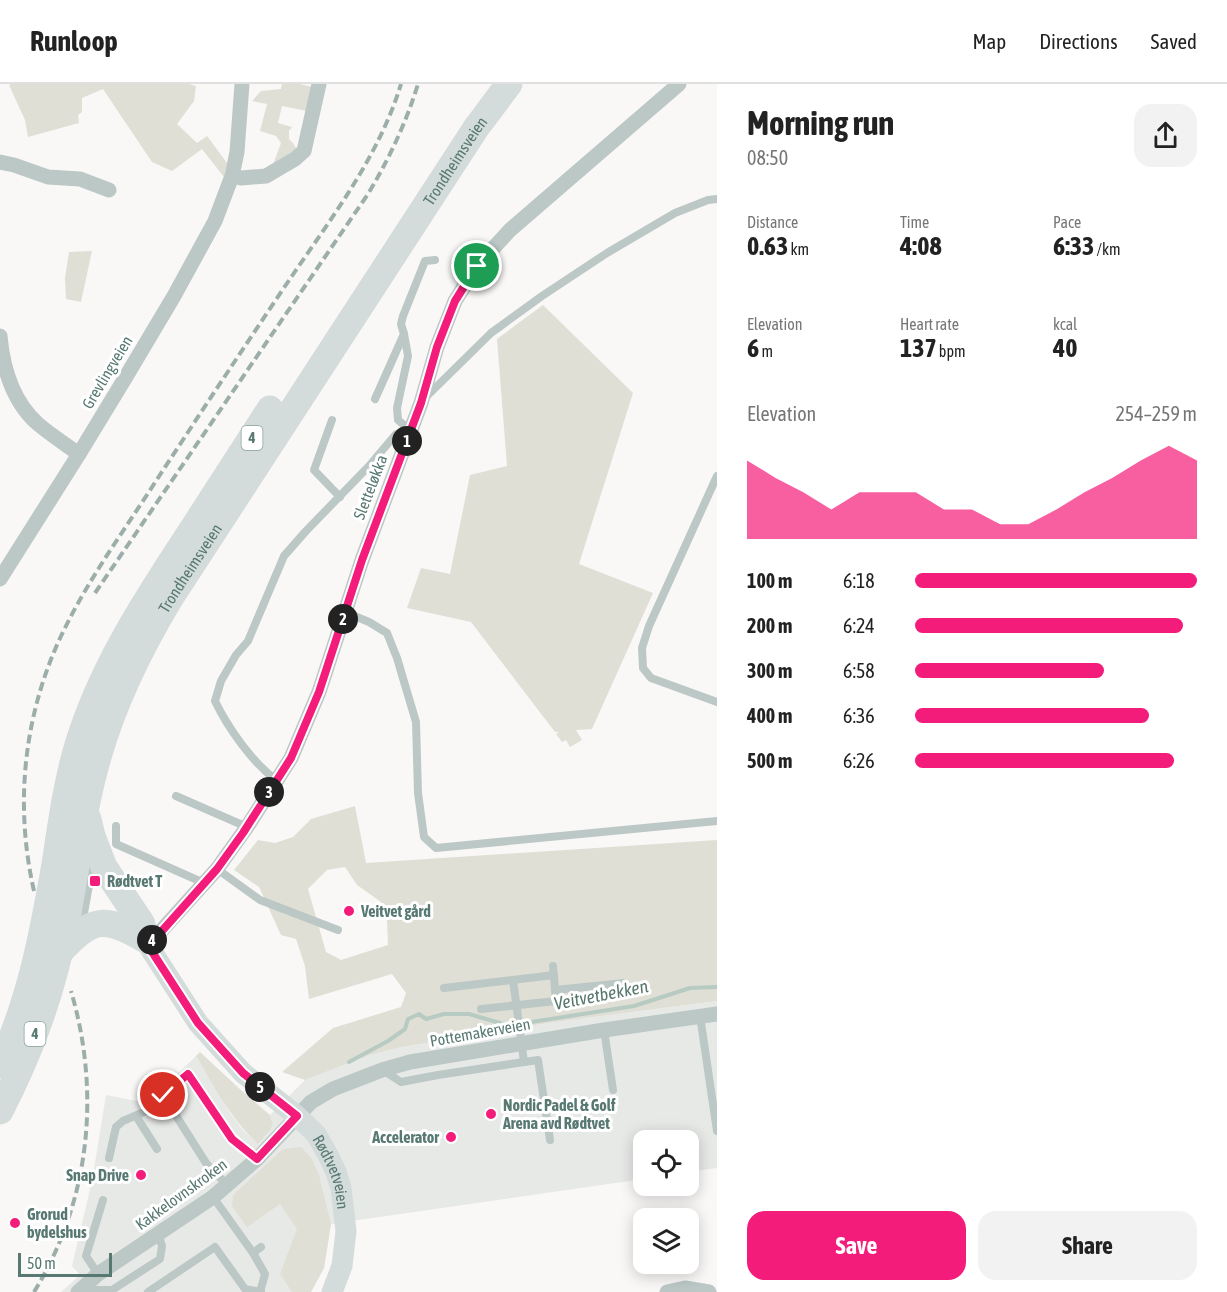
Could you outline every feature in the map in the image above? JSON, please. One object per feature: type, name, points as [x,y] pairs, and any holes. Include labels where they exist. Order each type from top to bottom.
[{"type":"highway","name":"Trondheimsveien","points":[[0,1065],[17,1025],[34,971],[77,747],[115,654],[151,592],[438,152],[486,84]]},
{"type":"highway","name":"Trondheimsveien","points":[[0,1111],[36,1032],[60,952],[86,808],[98,757],[134,661],[150,631],[205,545],[476,128],[509,84]]},
{"type":"highway","points":[[86,808],[92,836],[104,867],[142,924],[146,941]]},
{"type":"highway","points":[[60,952],[80,932],[104,922],[121,926],[146,941]]},
{"type":"street","name":"Grevlingveien","points":[[0,579],[79,454],[174,296],[215,221],[232,176],[237,152],[242,84]]},
{"type":"street","points":[[232,176],[241,178],[266,176],[304,151],[319,84]]},
{"type":"street","name":"Sletteløkka","points":[[146,941],[161,932],[217,869],[291,758],[319,692],[362,560],[421,403],[437,347],[455,301],[477,266],[510,230],[679,84]]},
{"type":"street","points":[[0,162],[48,177],[80,179],[109,190]]},
{"type":"street","points":[[0,336],[2,359],[14,394],[22,406],[37,423],[79,454]]},
{"type":"street","name":"Rødtvetveien","points":[[146,941],[198,1023],[243,1073],[316,1134],[333,1164],[341,1188],[346,1231],[342,1266],[332,1292]]},
{"type":"street","name":"Pottemakerveien","points":[[297,1116],[311,1102],[333,1089],[410,1062],[717,1014]]},
{"type":"street","name":"Kakkelovnskroken","points":[[80,1290],[98,1274],[213,1197],[257,1159],[297,1116]]},
{"type":"street","points":[[666,1292],[685,1288],[709,1292]]},
{"type":"lane","points":[[421,403],[491,333],[542,296],[607,253],[675,213],[708,200],[717,199]]},
{"type":"lane","points":[[410,430],[398,420],[397,408],[408,356],[401,324],[425,261],[435,260]]},
{"type":"lane","points":[[375,399],[404,334]]},
{"type":"lane","points":[[332,420],[314,470],[340,497]]},
{"type":"lane","points":[[276,780],[263,770],[224,720],[215,701],[221,681],[236,655],[248,641],[284,556],[396,434],[410,430]]},
{"type":"lane","points":[[717,476],[649,626],[642,648],[642,668],[651,678],[717,702]]},
{"type":"lane","points":[[345,612],[387,633],[397,658],[416,723],[418,793],[424,837],[436,848],[717,821]]},
{"type":"lane","points":[[176,796],[247,827]]},
{"type":"lane","points":[[116,826],[116,844],[204,883]]},
{"type":"lane","points":[[80,932],[96,849]]},
{"type":"lane","points":[[217,869],[260,900],[338,930]]},
{"type":"lane","points":[[444,988],[513,980],[553,970],[556,1001],[481,1009]]},
{"type":"lane","points":[[513,980],[524,1062]]},
{"type":"lane","points":[[555,990],[624,983]]},
{"type":"lane","points":[[700,1016],[717,1131]]},
{"type":"lane","points":[[604,1030],[613,1090]]},
{"type":"lane","points":[[382,1070],[401,1082],[538,1060],[550,1140]]},
{"type":"lane","points":[[109,1158],[116,1127],[123,1121],[144,1112],[188,1074],[232,1139],[257,1159]]},
{"type":"lane","points":[[163,1095],[206,1163],[227,1185]]},
{"type":"lane","points":[[136,1116],[157,1149]]},
{"type":"lane","points":[[148,1292],[215,1247],[245,1290],[261,1292],[266,1274],[254,1253],[213,1197]]},
{"type":"lane","points":[[98,1274],[86,1256],[103,1200]]},
{"type":"lane","points":[[80,1290],[112,1290],[160,1259],[162,1246],[158,1234]]},
{"type":"lane","points":[[254,1253],[261,1247]]},
{"type":"shaded area","points":[[189,84],[196,86],[194,101],[177,124],[197,143],[207,136],[227,163],[224,177],[202,149],[172,171],[152,162],[103,89],[82,98],[82,112],[78,115],[79,123],[28,137],[25,120],[9,85]]},
{"type":"shaded area","points":[[282,84],[312,87],[312,112],[282,106],[278,123],[292,127],[289,131],[289,139],[299,153],[275,167],[274,162],[281,143],[276,136],[260,131],[267,104],[252,101],[261,91],[281,89]]},
{"type":"shaded area","points":[[92,251],[81,302],[66,299],[65,278],[69,252]]},
{"type":"shaded area","points":[[543,305],[633,393],[579,564],[653,593],[592,729],[576,730],[582,740],[570,747],[566,740],[562,742],[556,734],[559,732],[555,732],[471,622],[407,608],[421,568],[450,574],[470,475],[507,466],[497,339]]},
{"type":"shaded area","points":[[355,806],[366,863],[717,840],[717,1001],[548,1023],[402,1047],[370,1055],[305,1080],[282,1072],[333,1028],[401,1007],[406,993],[392,974],[309,999],[305,966],[296,939],[281,935],[259,887],[234,870],[258,840],[275,843],[293,837],[311,819]],"holes":[[[345,867],[357,885],[381,902],[387,920],[388,945],[341,960],[326,952],[308,889],[327,870]]]},
{"type":"shaded area","points":[[717,1001],[717,1168],[699,1171],[699,1130],[633,1130],[633,1180],[331,1224],[324,1268],[311,1292],[61,1292],[80,1275],[72,1266],[92,1181],[106,1095],[147,1103],[196,1056],[230,1113],[258,1144],[273,1124],[270,1115],[305,1080],[370,1055],[402,1047],[548,1023]]},
{"type":"shaded area","points":[[200,1052],[270,1115],[273,1124],[258,1144],[239,1124],[224,1102],[196,1056]]},
{"type":"shaded area","points":[[301,1147],[312,1159],[319,1175],[331,1224],[324,1268],[311,1292],[292,1292],[280,1274],[297,1229],[280,1204],[247,1227],[232,1206],[233,1195],[283,1149]]},
{"type":"waterway","name":"Veitvetbekken","points":[[525,1023],[634,1006],[690,988],[717,987]]},
{"type":"waterway","name":"Veitvetbekken","points":[[349,1062],[388,1041],[405,1029],[408,1019],[419,1014],[426,1019],[444,1014],[469,1014],[507,1025],[513,1024]]},
{"type":"railway","points":[[34,891],[24,822],[24,787],[33,718],[54,652],[88,585],[356,181],[381,134],[401,84]]},
{"type":"railway","points":[[95,593],[368,194],[396,140],[418,84]]},
{"type":"railway","points":[[34,1292],[53,1257],[68,1221],[85,1146],[86,1068],[71,991]]},
{"type":"place","name":"Rødtvet T","points":[[95,881]]},
{"type":"place","name":"Veitvet gård","points":[[349,911]]},
{"type":"place","name":"Nordic Padel & Golf Arena avd Rødtvet","points":[[491,1114]]},
{"type":"place","name":"Accelerator","points":[[451,1137]]},
{"type":"place","name":"Snap Drive","points":[[141,1175]]},
{"type":"place","name":"Grorud bydelshus","points":[[15,1223]]},
{"type":"route","points":[[163,1095],[188,1074],[232,1139],[257,1159],[297,1116],[243,1073],[198,1023],[147,944],[161,932],[217,869],[291,758],[319,692],[362,560],[421,403],[437,347],[455,301],[477,266]]}]
